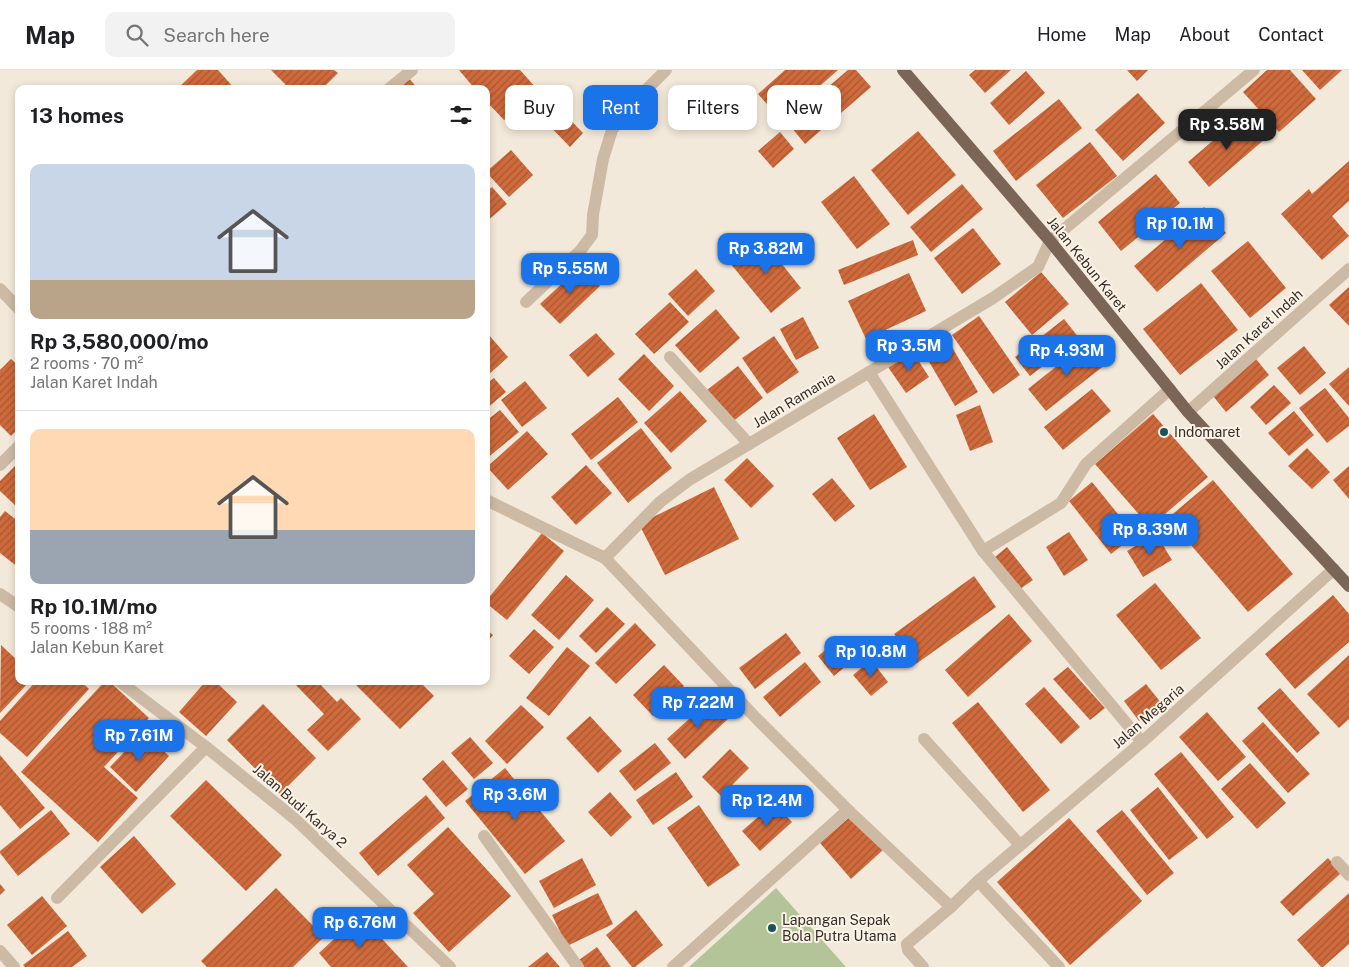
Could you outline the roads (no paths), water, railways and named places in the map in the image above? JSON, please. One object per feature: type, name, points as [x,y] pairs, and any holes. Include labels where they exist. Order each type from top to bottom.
[{"type":"main road","name":"Jalan Kebun Karet","points":[[903,70],[1050,241],[1188,412],[1349,586]]},
{"type":"street","points":[[394,85],[412,70]]},
{"type":"street","points":[[526,302],[580,251],[592,235],[593,215],[603,159],[612,130],[623,112],[666,70]]},
{"type":"street","points":[[1050,241],[1254,70]]},
{"type":"street","name":"Jalan Ramania","points":[[606,558],[674,490],[1016,282],[1038,267],[1050,241]]},
{"type":"street","name":"Jalan Karet Indah","points":[[1188,412],[1349,269]]},
{"type":"street","points":[[0,289],[15,305]]},
{"type":"street","points":[[670,357],[749,444]]},
{"type":"street","points":[[869,372],[983,551],[1142,742]]},
{"type":"street","points":[[983,551],[1061,502],[1086,464],[1170,389]]},
{"type":"street","points":[[0,465],[15,450]]},
{"type":"street","points":[[490,502],[606,558],[756,718],[848,810],[951,907]]},
{"type":"street","name":"Jalan Megaria","points":[[923,967],[908,950],[907,944],[1142,742],[1334,569]]},
{"type":"street","points":[[0,594],[15,604]]},
{"type":"street","name":"Jalan Budi Karya 2","points":[[124,685],[296,819],[450,967]]},
{"type":"street","points":[[924,739],[1020,845]]},
{"type":"street","points":[[56,898],[206,747]]},
{"type":"street","points":[[673,967],[848,810]]},
{"type":"street","points":[[484,836],[578,967]]},
{"type":"street","points":[[1337,862],[1349,874]]},
{"type":"street","points":[[978,881],[1060,967]]},
{"type":"street","points":[[0,951],[14,967]]},
{"type":"place","name":"Indomaret","points":[[1164,432]]},
{"type":"place","name":"Lapangan Sepak Bola Putra Utama","points":[[772,928]]}]
